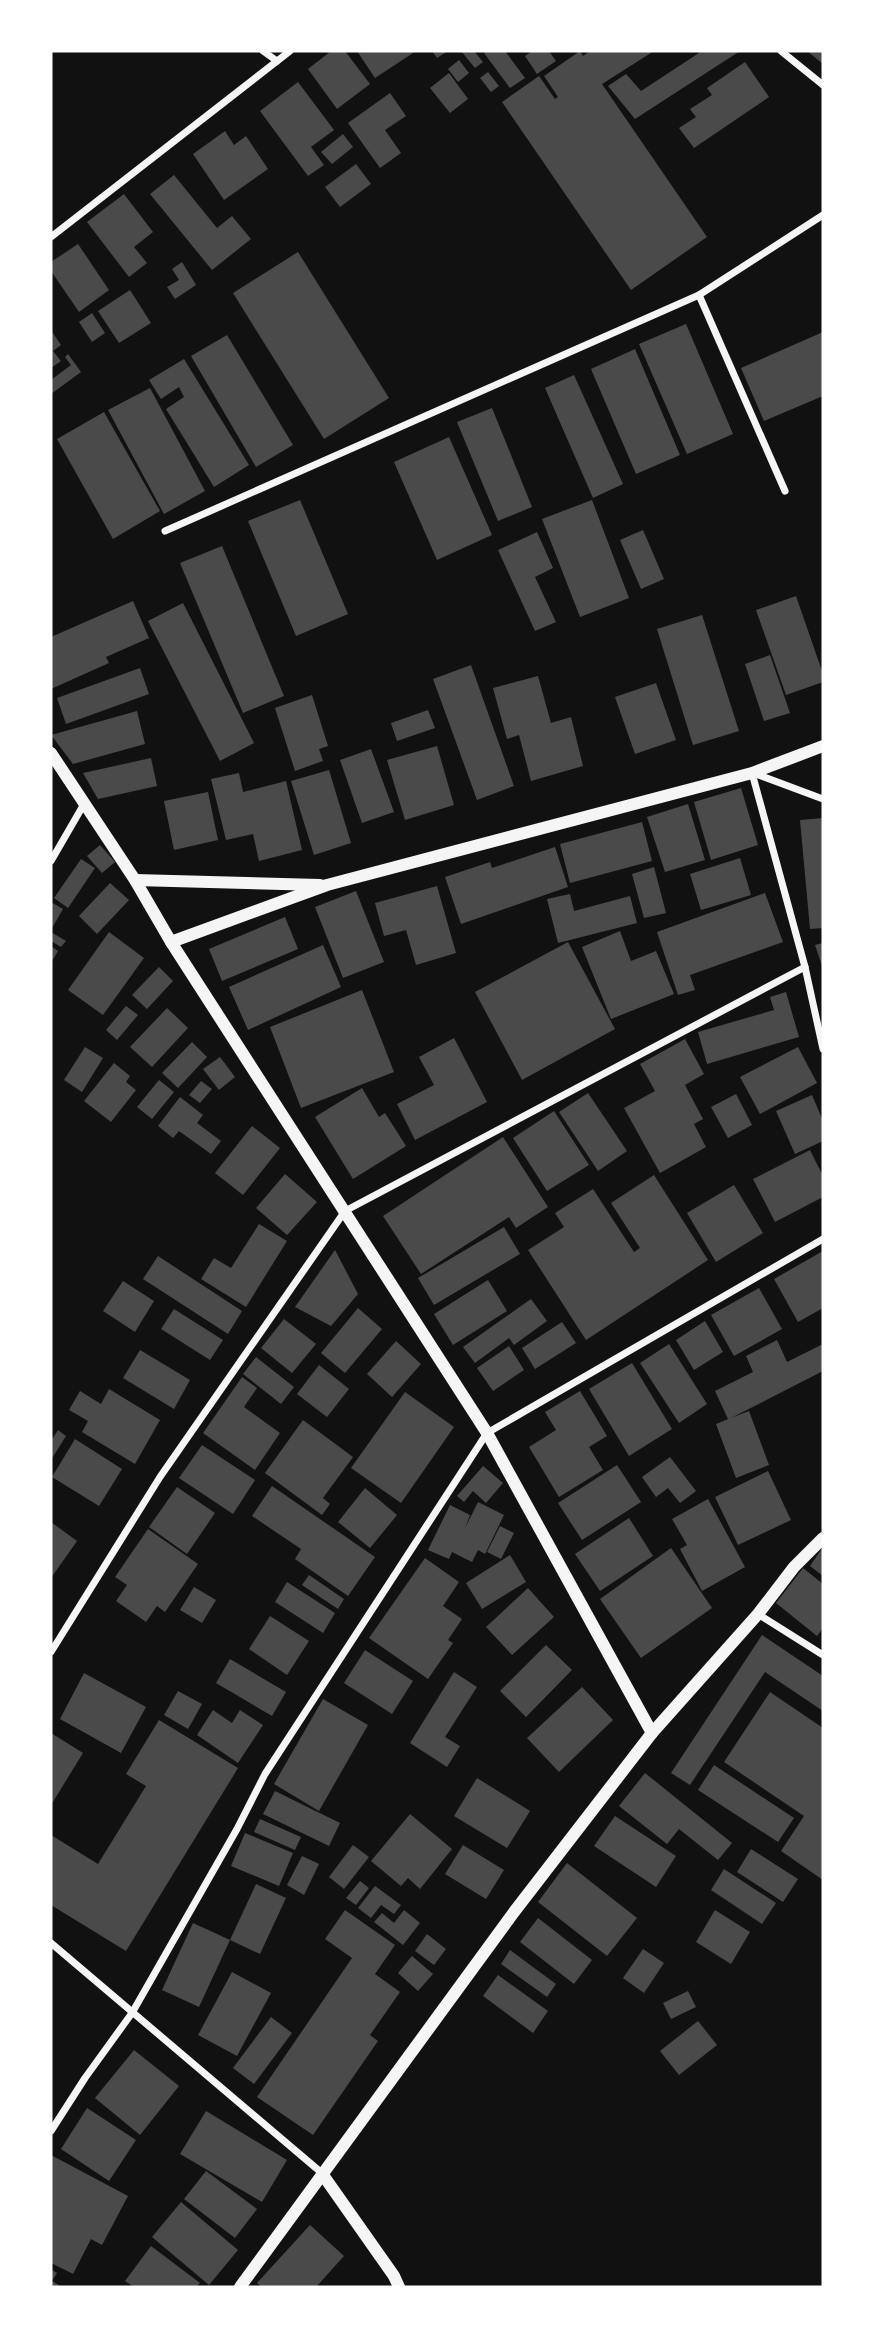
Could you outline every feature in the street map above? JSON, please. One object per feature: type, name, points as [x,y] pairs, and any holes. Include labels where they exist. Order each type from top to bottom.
[{"type":"street","points":[[262,51],[277,61]]},
{"type":"street","points":[[51,237],[290,51]]},
{"type":"street","points":[[781,51],[823,85]]},
{"type":"street","points":[[165,531],[699,295],[823,215]]},
{"type":"street","points":[[699,295],[785,491]]},
{"type":"street","points":[[171,942],[327,885],[752,773],[823,746]]},
{"type":"street","points":[[51,753],[135,880],[171,942],[487,1433],[652,1733]]},
{"type":"street","points":[[752,773],[823,799]]},
{"type":"street","points":[[752,773],[805,967],[823,1049]]},
{"type":"street","points":[[51,861],[84,804]]},
{"type":"street","points":[[135,880],[327,885]]},
{"type":"street","points":[[51,1652],[160,1477],[345,1211],[805,967]]},
{"type":"street","points":[[51,2131],[132,2013],[237,1829],[265,1773],[487,1433],[823,1239]]},
{"type":"street","points":[[240,2287],[514,1912],[652,1733],[758,1614],[794,1566],[823,1538]]},
{"type":"street","points":[[758,1614],[823,1656]]},
{"type":"street","points":[[51,1943],[323,2175],[399,2287]]},
{"type":"building","points":[[331,51],[345,51],[370,84],[337,109],[308,69]]},
{"type":"building","points":[[357,51],[416,51],[375,78]]},
{"type":"building","points":[[432,51],[448,51],[437,58]]},
{"type":"building","points":[[461,51],[474,51],[483,62],[475,68]]},
{"type":"building","points":[[505,51],[525,78],[510,88],[484,53]]},
{"type":"building","points":[[532,51],[549,51],[556,61],[537,74],[525,56]]},
{"type":"building","points":[[580,51],[583,56],[590,51],[654,51],[602,84],[707,237],[631,290],[502,102],[539,76],[555,99],[558,97],[544,76]]},
{"type":"building","points":[[702,51],[740,51],[635,119],[608,86],[626,74],[641,91]]},
{"type":"building","points":[[807,51],[823,51],[823,64]]},
{"type":"building","points":[[459,60],[469,73],[458,82],[448,69]]},
{"type":"building","points":[[745,62],[769,97],[694,148],[679,128],[696,117],[690,109],[712,95],[707,88]]},
{"type":"building","points":[[488,72],[499,86],[491,92],[480,78]]},
{"type":"building","points":[[449,73],[468,99],[450,113],[430,88]]},
{"type":"building","points":[[298,82],[334,130],[311,147],[324,165],[308,176],[260,111]]},
{"type":"building","points":[[390,93],[406,116],[385,130],[401,153],[380,168],[348,123]]},
{"type":"building","points":[[225,131],[234,145],[246,136],[268,169],[224,200],[193,154]]},
{"type":"building","points":[[343,134],[353,147],[332,164],[321,152]]},
{"type":"building","points":[[356,164],[371,184],[340,207],[325,187]]},
{"type":"building","points":[[174,175],[217,228],[232,216],[251,239],[212,270],[150,194]]},
{"type":"building","points":[[124,194],[153,232],[134,247],[147,263],[129,277],[87,222]]},
{"type":"building","points":[[78,244],[109,290],[79,312],[51,271],[51,262]]},
{"type":"building","points":[[298,252],[389,398],[324,439],[233,293]]},
{"type":"building","points":[[182,262],[196,285],[175,299],[167,287],[179,280],[172,269]]},
{"type":"building","points":[[130,290],[151,323],[119,343],[98,311]]},
{"type":"building","points":[[92,313],[105,333],[92,342],[79,322]]},
{"type":"building","points":[[686,324],[733,434],[687,454],[639,344]]},
{"type":"building","points":[[51,330],[61,345],[53,351],[61,361],[51,368]]},
{"type":"building","points":[[823,332],[823,396],[764,421],[741,368]]},
{"type":"building","points":[[227,335],[293,445],[256,467],[191,356]]},
{"type":"building","points":[[635,349],[680,455],[636,474],[591,369]]},
{"type":"building","points":[[68,354],[81,372],[51,394],[51,380],[71,365],[65,357]]},
{"type":"building","points":[[184,359],[249,465],[214,487],[166,409],[184,397],[179,387],[161,399],[149,380]]},
{"type":"building","points":[[574,375],[623,484],[593,498],[545,388]]},
{"type":"building","points":[[150,388],[205,491],[164,514],[108,410]]},
{"type":"building","points":[[492,408],[532,507],[498,521],[457,422]]},
{"type":"building","points":[[104,412],[160,511],[113,539],[57,439]]},
{"type":"building","points":[[449,437],[492,535],[437,560],[394,462]]},
{"type":"building","points":[[300,500],[348,614],[296,636],[248,521]]},
{"type":"building","points":[[592,500],[629,598],[580,617],[542,519]]},
{"type":"building","points":[[643,530],[664,579],[641,589],[620,540]]},
{"type":"building","points":[[537,532],[553,568],[535,577],[556,622],[535,631],[498,550]]},
{"type":"building","points":[[222,546],[284,696],[243,713],[180,563]]},
{"type":"building","points":[[796,596],[823,674],[823,682],[786,695],[756,610]]},
{"type":"building","points":[[133,601],[149,638],[106,657],[109,663],[51,689],[51,637]]},
{"type":"building","points":[[183,603],[254,743],[220,761],[148,621]]},
{"type":"building","points":[[702,615],[739,731],[693,745],[657,629]]},
{"type":"building","points":[[770,655],[790,713],[764,721],[745,664]]},
{"type":"building","points":[[471,665],[514,786],[477,800],[433,679]]},
{"type":"building","points":[[140,668],[149,694],[66,724],[57,698]]},
{"type":"building","points":[[538,676],[551,723],[571,717],[583,766],[531,781],[519,735],[507,739],[493,688]]},
{"type":"building","points":[[656,683],[676,740],[635,754],[615,697]]},
{"type":"building","points":[[312,695],[328,746],[319,749],[323,761],[295,771],[275,708]]},
{"type":"building","points":[[428,710],[435,728],[397,741],[391,723]]},
{"type":"building","points":[[137,711],[145,744],[73,764],[51,735]]},
{"type":"building","points":[[437,746],[454,805],[405,820],[387,760]]},
{"type":"building","points":[[371,749],[394,812],[362,823],[340,760]]},
{"type":"building","points":[[151,758],[157,786],[98,799],[83,773]]},
{"type":"building","points":[[329,770],[351,843],[314,855],[291,781]]},
{"type":"building","points":[[239,773],[243,792],[286,781],[302,850],[259,861],[253,834],[226,840],[211,779]]},
{"type":"building","points":[[741,788],[758,845],[711,860],[694,802]]},
{"type":"building","points":[[208,792],[218,840],[174,850],[164,801]]},
{"type":"building","points":[[688,804],[705,860],[665,872],[647,817]]},
{"type":"building","points":[[823,818],[823,928],[810,929],[800,820]]},
{"type":"building","points":[[642,822],[652,861],[570,883],[560,844]]},
{"type":"building","points":[[100,845],[115,862],[102,873],[87,856]]},
{"type":"building","points":[[555,847],[568,887],[461,924],[445,877],[490,862],[492,868]]},
{"type":"building","points":[[740,858],[751,895],[701,910],[690,874]]},
{"type":"building","points":[[81,859],[95,868],[68,908],[54,898]]},
{"type":"building","points":[[654,867],[666,913],[644,918],[632,874]]},
{"type":"building","points":[[110,883],[129,900],[97,934],[79,916]]},
{"type":"building","points":[[437,886],[456,953],[416,965],[406,930],[384,936],[375,903]]},
{"type":"building","points":[[356,891],[384,962],[343,978],[315,907]]},
{"type":"building","points":[[765,893],[783,942],[690,975],[695,990],[678,995],[657,932]]},
{"type":"building","points":[[570,894],[574,911],[630,896],[637,923],[558,943],[547,899]]},
{"type":"building","points":[[51,902],[63,909],[51,930]]},
{"type":"building","points":[[285,917],[298,949],[222,981],[209,949]]},
{"type":"building","points":[[620,931],[631,961],[656,951],[674,994],[611,1019],[582,947]]},
{"type":"building","points":[[51,932],[66,941],[61,947],[51,941]]},
{"type":"building","points":[[109,932],[144,958],[103,1015],[68,990]]},
{"type":"building","points":[[568,942],[615,1029],[522,1080],[475,992]]},
{"type":"building","points":[[823,943],[823,969],[815,945]]},
{"type":"building","points":[[323,945],[341,987],[248,1030],[229,987]]},
{"type":"building","points":[[51,946],[58,951],[51,963]]},
{"type":"building","points":[[159,967],[173,981],[147,1009],[132,995]]},
{"type":"building","points":[[362,990],[394,1072],[301,1108],[270,1027]]},
{"type":"building","points":[[786,992],[799,1037],[707,1064],[698,1032],[774,1010],[770,997]]},
{"type":"building","points":[[126,1006],[138,1015],[117,1040],[106,1030]]},
{"type":"building","points":[[167,1008],[188,1028],[152,1067],[130,1047]]},
{"type":"building","points":[[454,1038],[487,1102],[415,1140],[397,1104],[434,1085],[419,1057]]},
{"type":"building","points":[[685,1039],[704,1074],[685,1085],[703,1119],[694,1124],[706,1147],[660,1173],[624,1108],[655,1091],[640,1064]]},
{"type":"building","points":[[192,1042],[207,1057],[178,1088],[162,1073]]},
{"type":"building","points":[[85,1047],[103,1058],[82,1092],[64,1080]]},
{"type":"building","points":[[798,1047],[817,1083],[760,1114],[740,1077]]},
{"type":"building","points":[[220,1057],[235,1077],[219,1090],[203,1069]]},
{"type":"building","points":[[114,1063],[130,1076],[126,1082],[136,1090],[111,1122],[84,1101]]},
{"type":"building","points":[[159,1080],[174,1092],[152,1119],[137,1107]]},
{"type":"building","points":[[201,1081],[212,1089],[200,1103],[189,1095]]},
{"type":"building","points":[[362,1088],[379,1117],[385,1113],[406,1146],[353,1179],[315,1117]]},
{"type":"building","points":[[588,1093],[627,1151],[598,1171],[559,1112]]},
{"type":"building","points":[[736,1094],[752,1125],[728,1138],[711,1107]]},
{"type":"building","points":[[812,1095],[823,1121],[823,1141],[795,1154],[776,1111]]},
{"type":"building","points":[[180,1097],[203,1115],[197,1123],[221,1141],[211,1154],[179,1131],[173,1138],[158,1126]]},
{"type":"building","points":[[554,1111],[589,1165],[547,1191],[513,1138]]},
{"type":"building","points":[[252,1126],[280,1148],[243,1195],[215,1173]]},
{"type":"building","points":[[503,1137],[548,1207],[516,1228],[509,1217],[421,1274],[383,1216]]},
{"type":"building","points":[[810,1150],[823,1176],[823,1197],[775,1222],[753,1179]]},
{"type":"building","points":[[285,1174],[317,1202],[287,1235],[256,1208]]},
{"type":"building","points":[[654,1175],[708,1260],[586,1340],[528,1250],[564,1227],[555,1213],[593,1189],[634,1252],[640,1248],[611,1203]]},
{"type":"building","points":[[734,1185],[763,1233],[716,1262],[687,1213]]},
{"type":"building","points":[[259,1224],[287,1241],[246,1307],[201,1279],[214,1258],[231,1268]]},
{"type":"building","points":[[504,1227],[520,1254],[434,1305],[418,1278]]},
{"type":"building","points":[[335,1250],[358,1294],[331,1326],[295,1307]]},
{"type":"building","points":[[823,1251],[823,1308],[798,1322],[774,1279]]},
{"type":"building","points":[[158,1256],[242,1311],[228,1334],[143,1279]]},
{"type":"building","points":[[488,1280],[507,1311],[453,1345],[434,1314]]},
{"type":"building","points":[[123,1281],[154,1301],[135,1332],[103,1311]]},
{"type":"building","points":[[759,1288],[782,1329],[734,1356],[711,1315]]},
{"type":"building","points":[[531,1299],[547,1321],[514,1345],[509,1338],[475,1363],[463,1347]]},
{"type":"building","points":[[358,1308],[382,1329],[345,1373],[321,1353]]},
{"type":"building","points":[[174,1309],[223,1340],[210,1360],[161,1329]]},
{"type":"building","points":[[284,1319],[316,1344],[292,1373],[261,1348]]},
{"type":"building","points":[[705,1321],[723,1352],[694,1370],[676,1340]]},
{"type":"building","points":[[562,1322],[576,1343],[535,1369],[522,1348]]},
{"type":"building","points":[[777,1340],[787,1362],[823,1344],[823,1371],[731,1418],[749,1411],[769,1465],[736,1478],[716,1424],[728,1419],[715,1391],[753,1372],[746,1356]]},
{"type":"building","points":[[396,1341],[421,1364],[392,1397],[367,1374]]},
{"type":"building","points":[[669,1344],[707,1404],[679,1423],[640,1363]]},
{"type":"building","points":[[509,1346],[524,1370],[493,1391],[477,1368]]},
{"type":"building","points":[[140,1350],[190,1380],[174,1409],[123,1378]]},
{"type":"building","points":[[256,1357],[294,1387],[281,1404],[243,1374]]},
{"type":"building","points":[[632,1363],[672,1429],[629,1456],[589,1389]]},
{"type":"building","points":[[319,1365],[349,1389],[327,1417],[297,1394]]},
{"type":"building","points":[[242,1377],[257,1388],[244,1407],[280,1433],[255,1470],[203,1433]]},
{"type":"building","points":[[109,1389],[160,1420],[135,1464],[82,1432],[88,1421],[69,1410],[80,1391],[101,1404]]},
{"type":"building","points":[[580,1391],[607,1436],[589,1447],[603,1470],[559,1497],[529,1447],[556,1430],[545,1412]]},
{"type":"building","points":[[405,1392],[454,1427],[401,1503],[351,1468]]},
{"type":"building","points":[[303,1420],[353,1457],[323,1498],[330,1504],[322,1515],[265,1473]]},
{"type":"building","points":[[58,1430],[66,1436],[51,1460],[51,1436],[53,1438]]},
{"type":"building","points":[[75,1439],[122,1469],[99,1506],[52,1477]]},
{"type":"building","points":[[202,1445],[255,1480],[233,1514],[179,1478]]},
{"type":"building","points":[[670,1457],[696,1491],[680,1503],[668,1488],[656,1497],[642,1477]]},
{"type":"building","points":[[617,1465],[641,1502],[582,1540],[558,1503]]},
{"type":"building","points":[[483,1466],[503,1483],[486,1503],[473,1491],[464,1502],[457,1496]]},
{"type":"building","points":[[768,1471],[791,1520],[738,1545],[715,1497]]},
{"type":"building","points":[[272,1486],[375,1557],[348,1596],[295,1559],[301,1549],[252,1516]]},
{"type":"building","points":[[177,1487],[215,1513],[187,1554],[149,1527]]},
{"type":"building","points":[[365,1488],[397,1515],[370,1548],[338,1522]]},
{"type":"building","points":[[708,1499],[745,1567],[702,1591],[680,1549],[687,1545],[672,1519]]},
{"type":"building","points":[[478,1502],[504,1515],[485,1554],[478,1550],[472,1562],[452,1552],[449,1559],[428,1550],[450,1505],[470,1515],[465,1528]]},
{"type":"building","points":[[629,1518],[653,1556],[600,1591],[575,1554]]},
{"type":"building","points":[[51,1522],[77,1541],[51,1578]]},
{"type":"building","points":[[500,1526],[514,1533],[501,1559],[487,1552]]},
{"type":"building","points":[[148,1529],[198,1564],[165,1612],[157,1606],[146,1622],[116,1601],[127,1585],[115,1577]]},
{"type":"building","points":[[823,1547],[823,1576],[810,1566]]},
{"type":"building","points":[[671,1548],[712,1608],[641,1658],[600,1599]]},
{"type":"building","points":[[510,1555],[526,1582],[482,1609],[466,1583]]},
{"type":"building","points":[[425,1558],[459,1582],[443,1606],[462,1619],[448,1640],[453,1643],[428,1679],[369,1638]]},
{"type":"building","points":[[803,1568],[823,1584],[823,1628],[817,1636],[776,1603]]},
{"type":"building","points":[[309,1575],[344,1599],[338,1609],[302,1585]]},
{"type":"building","points":[[287,1582],[335,1613],[323,1633],[275,1602]]},
{"type":"building","points":[[194,1587],[216,1600],[202,1623],[180,1610]]},
{"type":"building","points":[[528,1588],[554,1617],[512,1655],[486,1627]]},
{"type":"building","points":[[270,1616],[309,1641],[287,1675],[249,1649]]},
{"type":"building","points":[[762,1635],[823,1676],[823,1711],[765,1672],[690,1785],[671,1773]]},
{"type":"building","points":[[546,1645],[572,1670],[526,1717],[500,1691]]},
{"type":"building","points":[[365,1650],[413,1681],[392,1714],[344,1683]]},
{"type":"building","points":[[230,1659],[286,1692],[272,1716],[216,1683]]},
{"type":"building","points":[[454,1672],[477,1687],[445,1737],[460,1746],[447,1767],[410,1743]]},
{"type":"building","points":[[84,1673],[146,1707],[121,1753],[60,1719]]},
{"type":"building","points":[[582,1687],[613,1720],[559,1772],[527,1738]]},
{"type":"building","points":[[178,1691],[202,1704],[188,1729],[164,1715]]},
{"type":"building","points":[[770,1692],[823,1728],[823,1880],[781,1851],[804,1816],[724,1762]]},
{"type":"building","points":[[323,1699],[368,1725],[319,1811],[274,1784]]},
{"type":"building","points":[[213,1710],[232,1723],[240,1710],[263,1725],[238,1763],[197,1735]]},
{"type":"building","points":[[159,1720],[238,1768],[126,1951],[51,1905],[51,1835],[98,1864],[146,1786],[126,1774]]},
{"type":"building","points":[[51,1733],[83,1753],[51,1805]]},
{"type":"building","points":[[714,1765],[794,1818],[778,1842],[698,1790]]},
{"type":"building","points":[[645,1773],[732,1843],[718,1860],[679,1829],[667,1844],[619,1806]]},
{"type":"building","points":[[477,1778],[530,1811],[507,1848],[454,1816]]},
{"type":"building","points":[[275,1791],[340,1823],[329,1846],[263,1814]]},
{"type":"building","points":[[410,1814],[452,1849],[420,1889],[408,1878],[401,1886],[371,1861]]},
{"type":"building","points":[[615,1816],[676,1856],[656,1887],[594,1846]]},
{"type":"building","points":[[260,1819],[301,1837],[295,1850],[254,1832]]},
{"type":"building","points":[[245,1833],[293,1853],[279,1886],[231,1866]]},
{"type":"building","points":[[353,1845],[369,1857],[344,1889],[329,1877]]},
{"type":"building","points":[[463,1845],[504,1870],[486,1899],[445,1874]]},
{"type":"building","points":[[751,1849],[798,1879],[783,1902],[737,1872]]},
{"type":"building","points":[[302,1856],[319,1864],[304,1895],[287,1885]]},
{"type":"building","points":[[567,1863],[637,1918],[607,1956],[538,1902]]},
{"type":"building","points":[[724,1869],[776,1903],[762,1924],[711,1890]]},
{"type":"building","points":[[360,1881],[369,1888],[356,1905],[346,1898]]},
{"type":"building","points":[[256,1884],[286,1898],[260,1954],[230,1940]]},
{"type":"building","points":[[375,1886],[401,1905],[394,1914],[381,1905],[371,1918],[358,1908]]},
{"type":"building","points":[[345,1910],[395,1945],[375,1974],[400,1992],[370,2035],[378,2041],[313,2135],[257,2097],[352,1958],[325,1939]]},
{"type":"building","points":[[404,1910],[420,1923],[403,1945],[374,1922],[382,1913],[394,1923]]},
{"type":"building","points":[[715,1910],[750,1932],[731,1964],[696,1942]]},
{"type":"building","points":[[538,1918],[592,1960],[574,1984],[520,1942]]},
{"type":"building","points":[[193,1923],[230,1940],[199,2007],[162,1990]]},
{"type":"building","points":[[427,1934],[446,1949],[434,1965],[415,1951]]},
{"type":"building","points":[[643,1949],[664,1963],[644,1993],[623,1978]]},
{"type":"building","points":[[510,1950],[556,1984],[547,1997],[501,1964]]},
{"type":"building","points":[[412,1956],[433,1974],[418,1991],[398,1973]]},
{"type":"building","points":[[232,1972],[271,1993],[237,2056],[198,2035]]},
{"type":"building","points":[[498,1975],[548,2011],[533,2033],[483,1996]]},
{"type":"building","points":[[688,1991],[696,2007],[671,2019],[663,2003]]},
{"type":"building","points":[[271,2017],[292,2033],[254,2084],[233,2068]]},
{"type":"building","points":[[698,2021],[717,2045],[679,2075],[660,2051]]},
{"type":"building","points":[[134,2050],[179,2086],[140,2135],[95,2098]]},
{"type":"building","points":[[87,2108],[136,2140],[109,2181],[61,2149]]},
{"type":"building","points":[[206,2111],[287,2160],[262,2202],[180,2154]]},
{"type":"building","points":[[51,2155],[128,2196],[102,2245],[91,2239],[73,2274],[51,2263]]},
{"type":"building","points":[[206,2171],[257,2209],[235,2238],[184,2199]]},
{"type":"building","points":[[181,2202],[238,2250],[209,2285],[152,2237]]},
{"type":"building","points":[[310,2225],[344,2256],[317,2286],[319,2287],[261,2287],[257,2283]]},
{"type":"building","points":[[151,2246],[200,2283],[196,2287],[134,2287],[125,2281]]},
{"type":"building","points":[[51,2269],[57,2273],[52,2281],[62,2287],[51,2287]]}]
